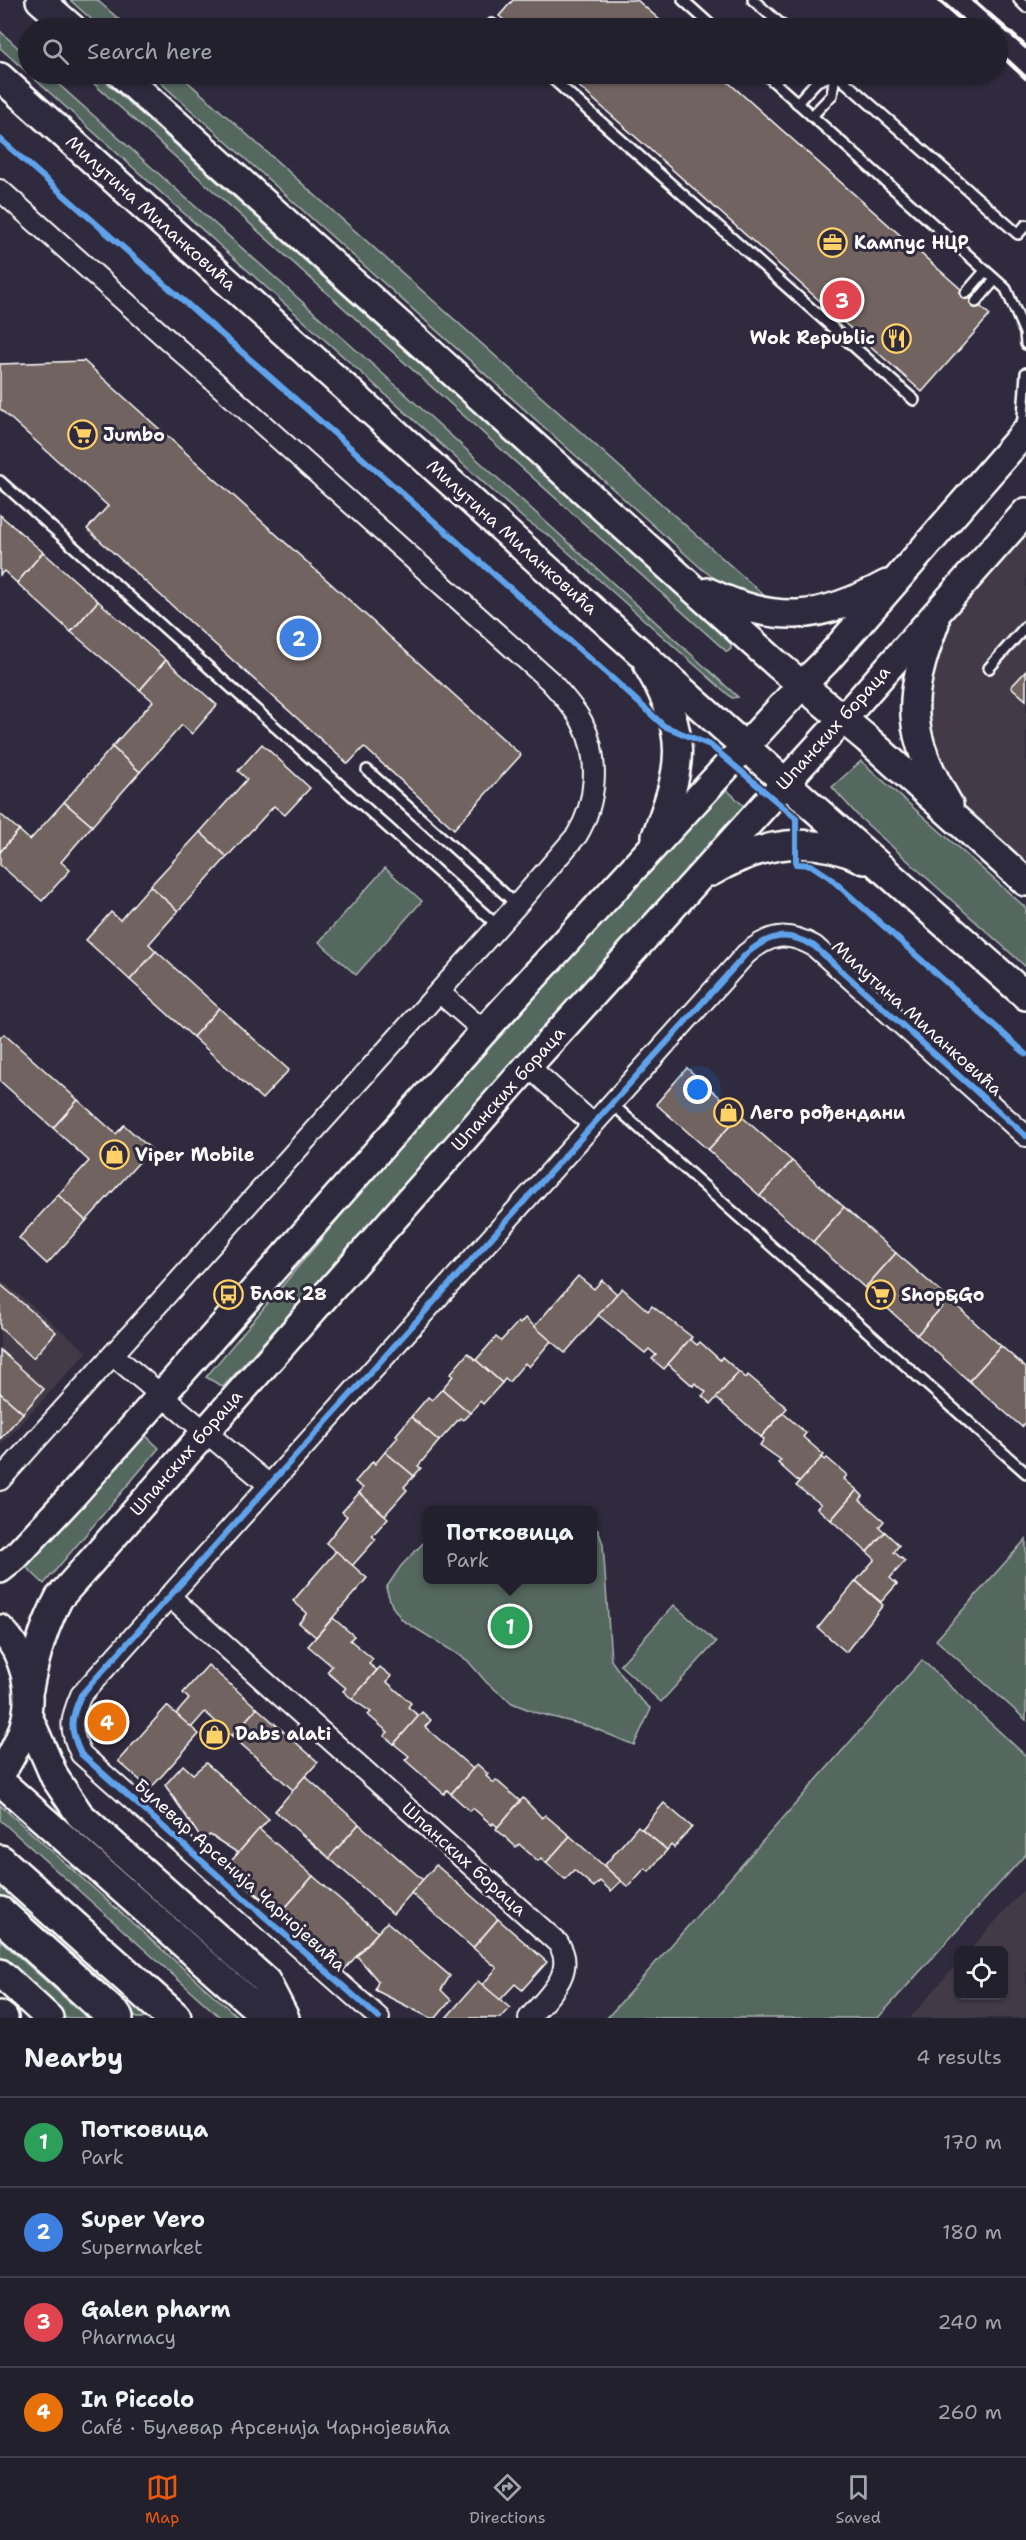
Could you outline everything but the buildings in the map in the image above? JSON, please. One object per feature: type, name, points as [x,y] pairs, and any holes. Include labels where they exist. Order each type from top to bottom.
[{"type":"highway","points":[[0,1862],[174,2018]]},
{"type":"highway","points":[[0,1914],[116,2018]]},
{"type":"street","points":[[40,0],[61,18]]},
{"type":"street","name":"Милутина Миланковића","points":[[0,77],[745,747],[1026,996]]},
{"type":"street","points":[[133,84],[685,582],[1026,882]]},
{"type":"street","points":[[0,190],[550,681],[573,708],[584,728],[592,755],[594,789],[584,823],[577,835],[517,905],[0,1480]]},
{"type":"street","points":[[7,1563],[161,1395],[484,1031],[801,685],[826,661],[1024,434]]},
{"type":"street","name":"Шпанских бораца","points":[[29,1689],[37,1648],[45,1625],[59,1598],[528,1066],[842,720],[1026,512]]},
{"type":"street","points":[[685,582],[731,603],[758,612],[794,615],[821,610],[865,596],[899,578]]},
{"type":"street","points":[[940,608],[921,662],[913,704],[915,724],[924,757],[960,822]]},
{"type":"street","points":[[640,652],[657,681],[676,730],[679,759],[674,785],[650,850]]},
{"type":"street","points":[[691,886],[713,870],[763,847],[796,844],[826,847],[854,855],[885,870]]},
{"type":"street","name":"Милутина Миланковића","points":[[612,1103],[740,960],[763,940],[782,936],[814,946],[1026,1136]]},
{"type":"street","points":[[439,992],[484,1031]]},
{"type":"street","points":[[528,1066],[593,1124]]},
{"type":"street","points":[[169,1596],[612,1103]]},
{"type":"street","points":[[114,1355],[268,1484]]},
{"type":"street","name":"Шпанских бораца","points":[[169,1596],[558,1943],[564,1952],[566,1964],[560,1980],[529,2018]]},
{"type":"street","name":"Булевар Арсенија Чарнојевића","points":[[169,1596],[81,1695],[72,1714],[72,1735],[81,1754],[379,2018]]},
{"type":"street","points":[[0,1629],[20,1655],[29,1689],[28,1716],[21,1738],[0,1776]]},
{"type":"street","points":[[28,1716],[55,1778],[80,1815],[266,1981],[285,2018]]},
{"type":"street","points":[[0,1781],[267,2018]]},
{"type":"street","points":[[0,1973],[49,2018]]},
{"type":"street","points":[[0,2015],[4,2018]]},
{"type":"lane","points":[[683,0],[703,18]]},
{"type":"lane","points":[[753,0],[774,18]]},
{"type":"lane","points":[[1018,0],[1026,7]]},
{"type":"lane","points":[[558,84],[914,400]]},
{"type":"lane","points":[[776,84],[1006,290],[1025,334],[1026,344]]},
{"type":"lane","points":[[797,103],[814,84]]},
{"type":"lane","points":[[812,116],[832,95],[834,84]]},
{"type":"lane","points":[[846,84],[1026,241]]},
{"type":"lane","points":[[1018,234],[1026,225]]},
{"type":"lane","points":[[966,293],[985,271]]},
{"type":"lane","points":[[976,302],[995,280]]},
{"type":"lane","points":[[890,379],[897,370]]},
{"type":"lane","points":[[1024,434],[1026,373]]},
{"type":"lane","points":[[900,388],[908,379]]},
{"type":"lane","points":[[0,481],[498,926]]},
{"type":"lane","points":[[989,668],[1026,626]]},
{"type":"lane","points":[[367,770],[517,905]]},
{"type":"lane","points":[[612,1103],[1026,1473]]},
{"type":"shaded area","points":[[1026,529],[1026,873],[966,819],[944,785],[918,706],[948,615]]},
{"type":"shaded area","points":[[0,1279],[87,1352],[0,1446]]},
{"type":"shaded area","points":[[1026,1887],[1026,2018],[910,2018],[954,1968],[954,2000],[1008,2000],[1008,1946],[974,1946]]},
{"type":"green space","points":[[70,0],[97,0],[118,18],[90,18]]},
{"type":"green space","points":[[0,31],[18,48],[18,64],[0,48]]},
{"type":"green space","points":[[40,84],[58,84],[401,390],[738,697],[732,698],[552,538],[524,519]]},
{"type":"green space","points":[[94,84],[108,84],[693,609],[731,644],[731,649],[727,652]]},
{"type":"green space","points":[[162,84],[190,84],[776,606],[737,594],[703,570]]},
{"type":"green space","points":[[861,761],[1026,908],[1026,967],[859,817],[832,787]]},
{"type":"green space","points":[[724,787],[746,808],[223,1387],[206,1377],[364,1188]]},
{"type":"green space","points":[[385,868],[422,901],[356,975],[319,942]]},
{"type":"green space","points":[[142,1432],[159,1448],[44,1584],[24,1565]]},
{"type":"green space","points":[[598,1530],[603,1544],[611,1660],[635,1694],[651,1709],[634,1745],[591,1727],[537,1713],[512,1703],[487,1683],[467,1660],[402,1620],[392,1606],[386,1588],[401,1566],[423,1543],[423,1584],[597,1584]]},
{"type":"green space","points":[[1026,1539],[1026,1720],[936,1640]]},
{"type":"green space","points":[[674,1605],[716,1642],[661,1702],[620,1665]]},
{"type":"green space","points":[[922,1660],[1026,1756],[1026,1854],[878,2018],[607,2018]]},
{"type":"green space","points":[[0,1805],[239,2018],[221,2018],[0,1820]]},
{"type":"green space","points":[[0,1873],[162,2018],[137,2018],[0,1896]]},
{"type":"green space","points":[[0,1940],[87,2018],[64,2018],[0,1961]]},
{"type":"railway","points":[[939,0],[960,18]]},
{"type":"railway","points":[[973,0],[993,18]]},
{"type":"railway","points":[[1008,31],[1026,47]]},
{"type":"railway","points":[[1008,61],[1026,78]]},
{"type":"cycle path","points":[[0,139],[664,726],[710,745],[796,818],[796,864],[811,865],[829,877],[1026,1054]]},
{"type":"cycle path","points":[[379,2018],[81,1754],[74,1738],[72,1724],[81,1695],[746,954],[763,942],[778,937],[787,937],[814,946],[1026,1136]]},
{"type":"place","name":"Кампус НЦР","points":[[833,243]]},
{"type":"place","name":"Galen pharm","points":[[842,300]]},
{"type":"place","name":"Wok Republic","points":[[896,338]]},
{"type":"place","name":"Jumbo","points":[[82,435]]},
{"type":"place","name":"Super Vero","points":[[299,638]]},
{"type":"place","name":"Лего рођендани","points":[[729,1113]]},
{"type":"place","name":"Viper Mobile","points":[[114,1155]]},
{"type":"place","name":"Блок 28","points":[[229,1294]]},
{"type":"place","name":"Shop&Go","points":[[880,1295]]},
{"type":"place","name":"Потковица","points":[[510,1626]]},
{"type":"place","name":"In Piccolo","points":[[107,1722]]},
{"type":"place","name":"Dabs alati","points":[[214,1734]]}]
